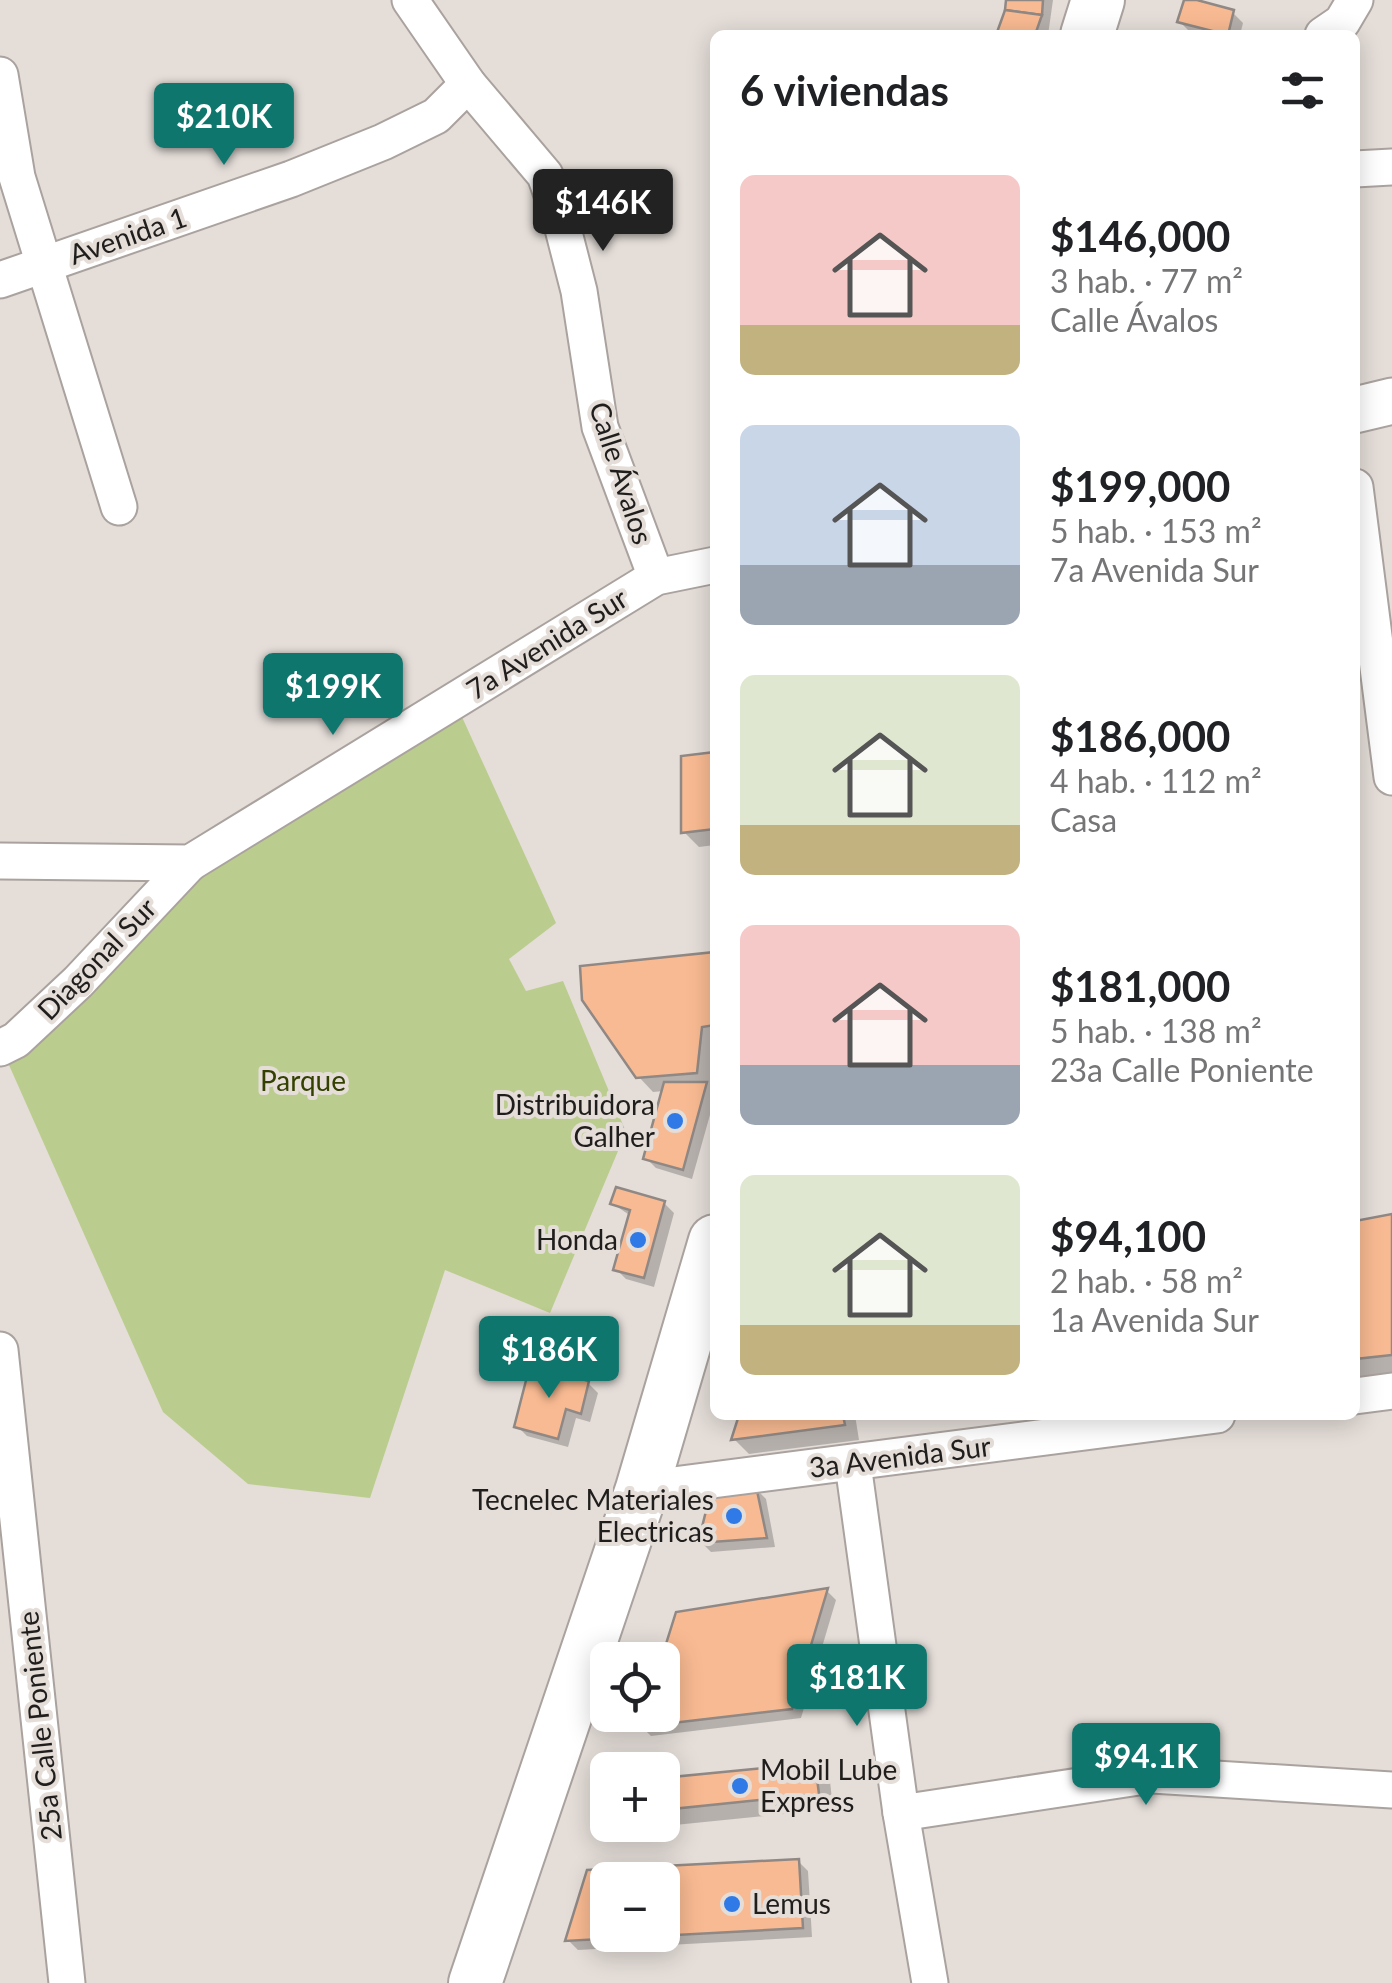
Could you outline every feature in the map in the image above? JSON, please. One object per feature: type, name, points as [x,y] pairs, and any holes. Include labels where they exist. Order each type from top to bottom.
[{"type":"highway","points":[[1089,30],[1098,0]]},
{"type":"highway","points":[[466,1977],[642,1489],[710,1259]]},
{"type":"main road","points":[[1360,409],[1392,401]]},
{"type":"street","name":"Calle Ávalos","points":[[410,0],[468,84],[544,175],[560,217],[579,291],[600,427],[656,577]]},
{"type":"street","points":[[1330,30],[1342,22],[1355,0]]},
{"type":"street","points":[[0,75],[17,176],[118,507]]},
{"type":"street","name":"Avenida 1","points":[[0,280],[291,179],[383,142],[436,116],[468,84]]},
{"type":"street","points":[[1360,169],[1392,167]]},
{"type":"street","points":[[1360,526],[1392,777]]},
{"type":"street","name":"7a Avenida Sur","points":[[190,864],[656,577],[710,566]]},
{"type":"street","points":[[0,862],[190,864]]},
{"type":"street","name":"Diagonal Sur","points":[[0,1048],[16,1040],[78,982],[190,864]]},
{"type":"street","name":"25a Calle Poniente","points":[[0,1350],[13,1584],[67,1983]]},
{"type":"street","points":[[1360,1395],[1392,1392]]},
{"type":"street","name":"3a Avenida Sur","points":[[642,1489],[1180,1420]]},
{"type":"street","points":[[853,1464],[901,1813],[930,1983]]},
{"type":"street","points":[[901,1813],[1152,1775],[1392,1790]]},
{"type":"green space","name":"Parque","points":[[462,717],[556,923],[509,959],[526,991],[563,981],[626,1132],[550,1313],[445,1270],[370,1498],[248,1484],[163,1412],[1,1047],[190,863]]},
{"type":"building","points":[[1006,0],[1043,0],[1042,15],[1005,10]]},
{"type":"building","points":[[1184,0],[1234,10],[1229,30],[1208,30],[1177,22]]},
{"type":"building","points":[[1005,10],[1042,15],[1037,30],[998,30]]},
{"type":"building","points":[[710,753],[710,830],[681,833],[681,756]]},
{"type":"building","points":[[710,953],[710,1026],[702,1027],[697,1073],[636,1078],[582,1000],[580,966]]},
{"type":"building","name":"Distribuidora Galher","points":[[664,1082],[707,1082],[683,1170],[643,1159]]},
{"type":"building","name":"Honda","points":[[616,1187],[665,1201],[644,1278],[613,1270],[630,1210],[610,1204]]},
{"type":"building","points":[[1392,1214],[1392,1355],[1360,1358],[1360,1220]]},
{"type":"building","points":[[530,1365],[589,1381],[581,1414],[566,1409],[558,1439],[514,1427]]},
{"type":"building","points":[[737,1420],[844,1420],[845,1425],[731,1440]]},
{"type":"building","name":"Tecnelec Materiales Electricas","points":[[756,1486],[767,1538],[698,1543],[710,1495]]},
{"type":"building","points":[[828,1588],[792,1709],[680,1722],[680,1642],[667,1642],[676,1612]]},
{"type":"building","name":"Mobil Lube Express","points":[[815,1763],[819,1794],[680,1808],[680,1776]]},
{"type":"building","name":"Lemus","points":[[799,1859],[803,1928],[680,1935],[680,1865]]},
{"type":"building","name":"Lemus","points":[[587,1870],[590,1870],[590,1940],[565,1941]]},
{"type":"place","name":"Distribuidora Galher","points":[[675,1121]]},
{"type":"place","name":"Honda","points":[[638,1240]]},
{"type":"place","name":"Tecnelec Materiales Electricas","points":[[734,1516]]},
{"type":"place","name":"Mobil Lube Express","points":[[740,1786]]},
{"type":"place","name":"Lemus","points":[[732,1904]]}]
